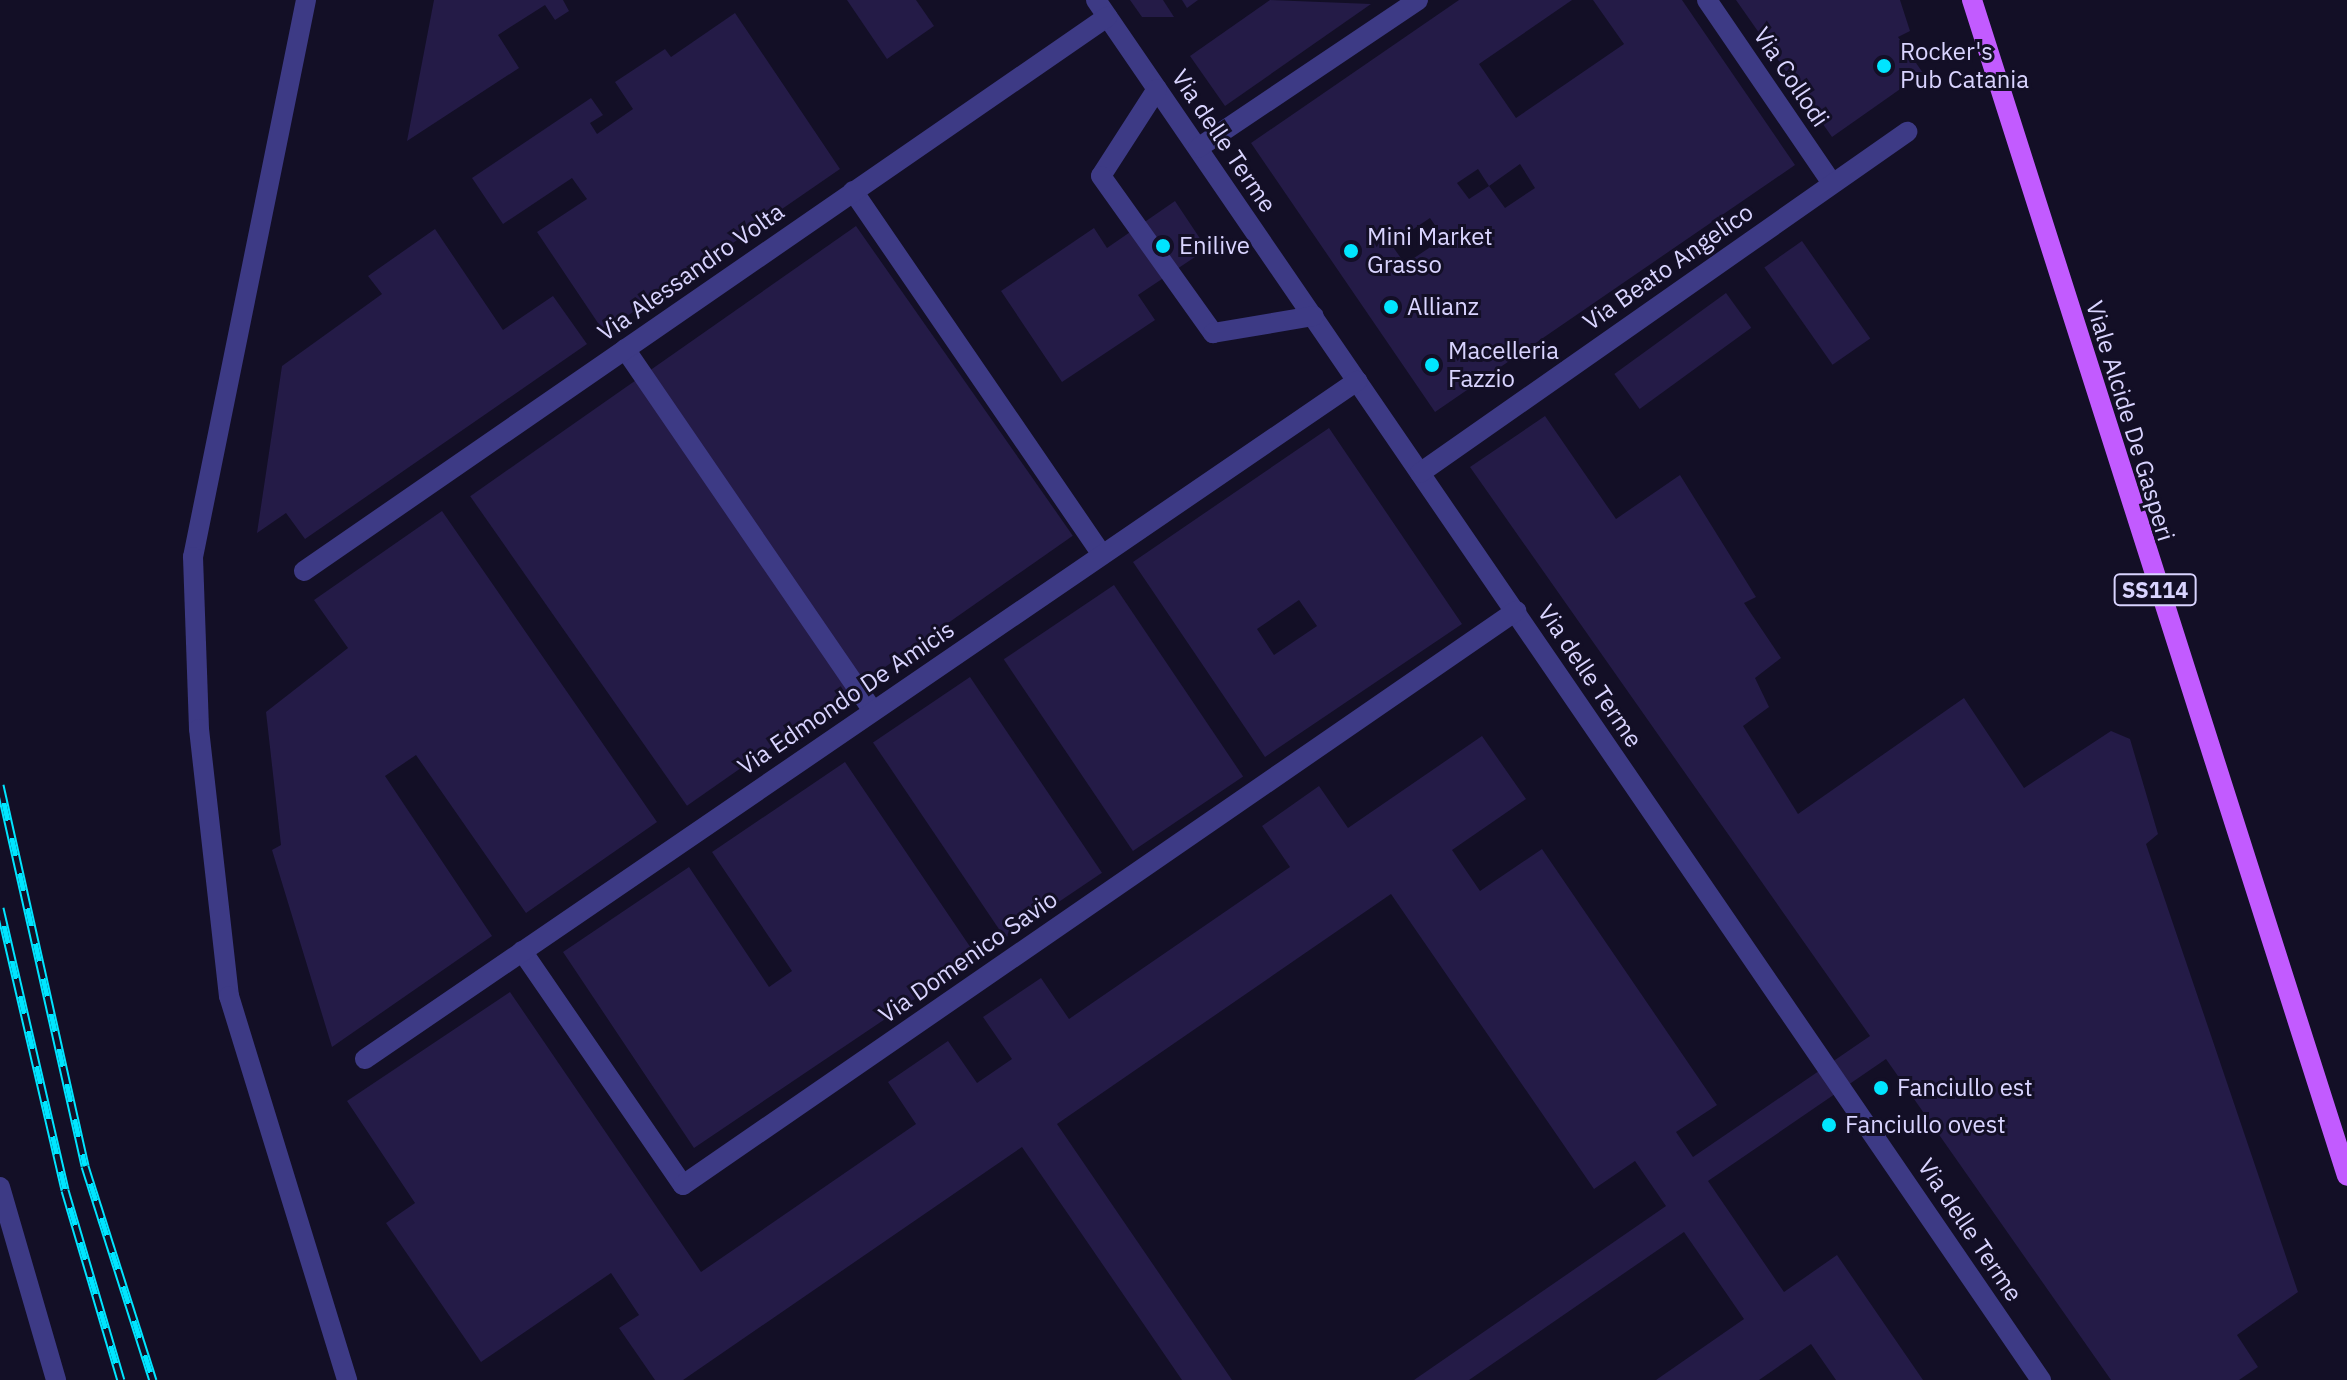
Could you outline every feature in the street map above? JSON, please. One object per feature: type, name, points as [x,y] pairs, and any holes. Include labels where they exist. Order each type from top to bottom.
[{"type":"main road","name":"Viale Alcide De Gasperi","points":[[1972,0],[2347,1176]]},
{"type":"street","points":[[306,0],[193,557],[199,729],[229,996],[347,1380]]},
{"type":"street","name":"Via Collodi","points":[[1707,0],[1832,183]]},
{"type":"street","points":[[1198,148],[1407,3]]},
{"type":"street","name":"Via delle Terme","points":[[1102,8],[2041,1380]]},
{"type":"street","name":"Via Alessandro Volta","points":[[304,571],[853,191],[1102,8]]},
{"type":"street","points":[[1157,89],[1101,176],[1213,333],[1314,316]]},
{"type":"street","name":"Via Beato Angelico","points":[[1420,473],[1907,132]]},
{"type":"street","points":[[853,191],[1102,554]]},
{"type":"street","points":[[625,349],[873,711]]},
{"type":"street","name":"Via Edmondo De Amicis","points":[[365,1059],[1357,381]]},
{"type":"street","name":"Via Domenico Savio","points":[[522,951],[683,1185],[1516,611]]},
{"type":"street","points":[[0,1187],[56,1380]]},
{"type":"building","points":[[434,0],[563,0],[569,11],[555,20],[545,5],[498,35],[519,68],[407,141]]},
{"type":"building","points":[[847,0],[916,0],[934,26],[887,59]]},
{"type":"building","points":[[1130,0],[1163,0],[1174,17],[1142,17]]},
{"type":"building","points":[[1182,0],[1198,0],[1187,8]]},
{"type":"building","points":[[1270,0],[1371,4],[1225,106],[1190,56]]},
{"type":"building","points":[[1459,0],[1572,0],[1479,64],[1516,118],[1624,44],[1593,0],[1682,0],[1795,165],[1435,412],[1251,143]],"holes":[[[1520,164],[1535,188],[1505,208],[1489,186]],[[1478,169],[1489,186],[1469,199],[1457,183]],[[1430,218],[1444,238],[1405,264],[1391,244]]]},
{"type":"building","points":[[1736,0],[1900,0],[1910,31],[1898,37],[1923,73],[1832,137]]},
{"type":"building","points":[[735,13],[840,169],[604,332],[537,232],[587,199],[572,178],[503,224],[472,178],[591,98],[603,115],[590,123],[597,134],[633,109],[615,82],[665,49],[671,57]]},
{"type":"building","points":[[1175,201],[1207,249],[1138,295],[1155,320],[1062,382],[1001,291],[1094,228],[1107,248]]},
{"type":"building","points":[[856,226],[1073,536],[687,806],[470,496]]},
{"type":"building","points":[[435,229],[503,330],[553,296],[587,344],[305,539],[286,513],[257,533],[282,366],[382,294],[368,276]]},
{"type":"building","points":[[1802,241],[1870,338],[1833,365],[1764,267]]},
{"type":"building","points":[[1726,293],[1751,328],[1640,409],[1614,374]]},
{"type":"building","points":[[1545,416],[1616,519],[1680,475],[1756,597],[1744,603],[1781,658],[1755,678],[1769,707],[1743,726],[1798,814],[1964,698],[2024,788],[2111,731],[2130,739],[2158,834],[2146,844],[2298,1292],[2237,1335],[2258,1367],[2239,1380],[2111,1380],[1886,1059],[1708,1181],[1784,1292],[1837,1255],[1923,1380],[1836,1380],[1811,1344],[1759,1380],[1656,1380],[1744,1319],[1684,1232],[1469,1380],[1414,1380],[1666,1206],[1635,1161],[1594,1189],[1391,894],[1057,1124],[1232,1380],[1182,1380],[1022,1147],[683,1380],[655,1380],[619,1328],[639,1315],[611,1273],[481,1362],[386,1223],[415,1203],[347,1101],[510,992],[701,1272],[916,1124],[888,1082],[948,1041],[977,1083],[1012,1059],[983,1017],[1041,978],[1069,1019],[1290,867],[1262,826],[1319,786],[1348,828],[1482,736],[1526,799],[1452,850],[1480,891],[1542,849],[1717,1105],[1676,1132],[1693,1157],[1870,1036],[1470,467]]},
{"type":"building","points":[[1329,428],[1462,624],[1265,757],[1133,562]],"holes":[[[1299,600],[1317,626],[1274,655],[1257,629]]]},
{"type":"building","points":[[442,511],[657,822],[526,913],[416,755],[385,776],[492,936],[332,1047],[272,850],[281,845],[266,712],[348,648],[314,600]]},
{"type":"building","points":[[1114,585],[1243,777],[1133,851],[1004,659]]},
{"type":"building","points":[[970,677],[1102,873],[1005,938],[873,742]]},
{"type":"building","points":[[845,762],[977,957],[694,1148],[563,952],[689,867],[769,987],[792,971],[712,852]]},
{"type":"railway","points":[[0,785],[85,1166],[153,1380]]},
{"type":"railway","points":[[0,908],[65,1190],[121,1380]]},
{"type":"place","name":"Rocker's Pub Catania","points":[[1884,66]]},
{"type":"place","name":"Enilive","points":[[1163,246]]},
{"type":"place","name":"Mini Market Grasso","points":[[1351,251]]},
{"type":"place","name":"Allianz","points":[[1391,307]]},
{"type":"place","name":"Macelleria Fazzio","points":[[1432,365]]},
{"type":"place","name":"Fanciullo est","points":[[1881,1088]]},
{"type":"place","name":"Fanciullo ovest","points":[[1829,1125]]}]
